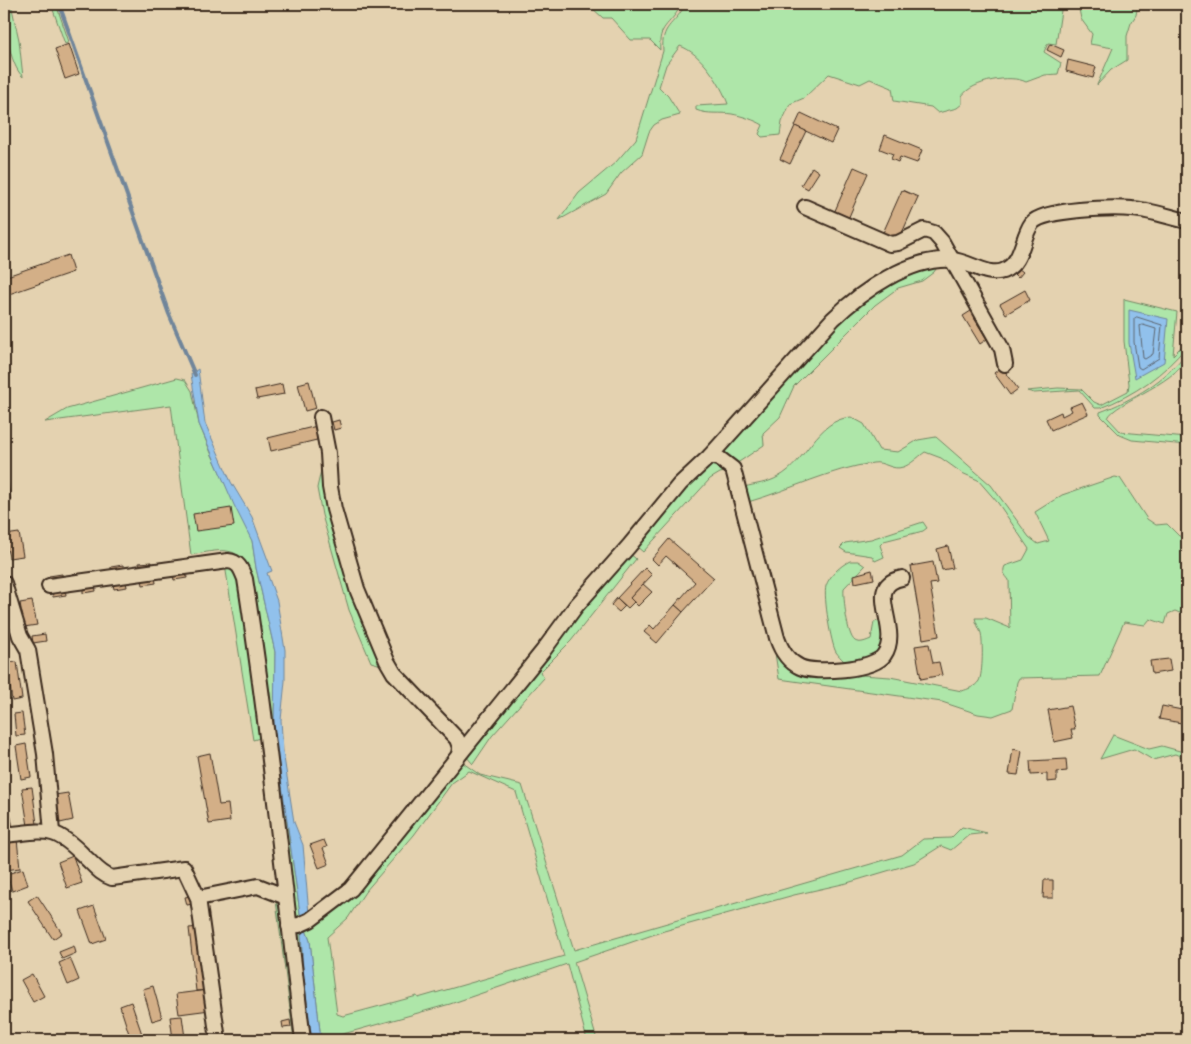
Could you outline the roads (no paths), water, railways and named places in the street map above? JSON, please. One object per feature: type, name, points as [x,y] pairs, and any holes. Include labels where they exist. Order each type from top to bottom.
[{"type":"street","points":[[805,207],[890,244],[898,244],[924,230],[934,233],[952,260],[1002,349],[1005,364]]},
{"type":"street","points":[[300,924],[351,889],[543,651],[582,599],[680,484],[710,456],[820,333],[852,302],[887,278],[905,270],[938,260],[952,260],[996,272],[1003,271],[1015,261],[1032,223],[1045,216],[1062,213],[1131,209],[1187,221]]},
{"type":"street","points":[[322,417],[334,509],[358,589],[387,661],[394,672],[457,739],[460,747],[459,755]]},
{"type":"street","points":[[710,456],[720,459],[732,469],[777,638],[783,653],[792,662],[812,670],[864,667],[880,660],[889,645],[890,632],[882,594],[884,587],[890,580],[902,578]]},
{"type":"street","points":[[49,586],[228,560],[235,561],[241,567],[245,579],[258,663],[267,745],[279,821],[286,897],[300,924],[303,1040]]},
{"type":"street","points":[[4,583],[20,636],[28,650],[45,754],[52,832]]},
{"type":"street","points":[[4,835],[52,832],[70,842],[102,874],[112,878],[184,868],[198,898],[218,1040]]},
{"type":"street","points":[[198,898],[258,886],[286,897]]},
{"type":"water","points":[[1129,310],[1168,319],[1164,362],[1135,378],[1129,343]]},
{"type":"water","points":[[198,369],[205,423],[231,482],[252,517],[272,571],[267,573],[277,601],[285,650],[285,681],[281,720],[283,751],[294,822],[303,845],[309,914],[301,920],[274,729],[275,652],[256,568],[252,541],[234,505],[199,424],[191,374]]},
{"type":"water","points":[[306,930],[310,941],[321,1040],[312,1040],[303,970],[301,932]]},
{"type":"waterway","points":[[59,4],[169,314],[195,375]]}]
